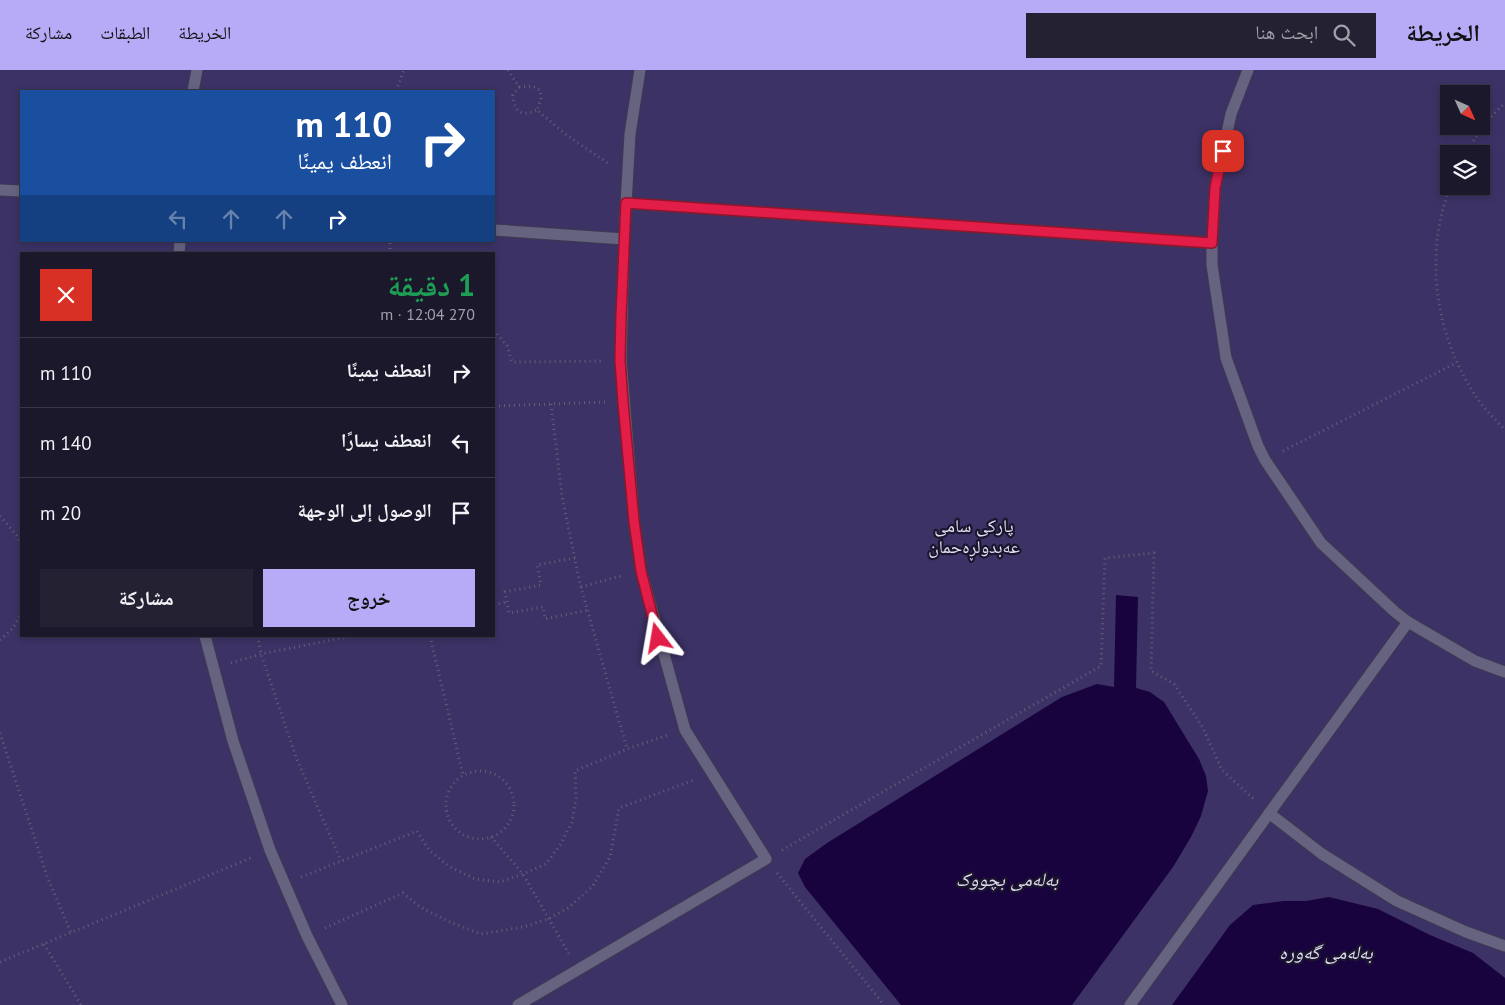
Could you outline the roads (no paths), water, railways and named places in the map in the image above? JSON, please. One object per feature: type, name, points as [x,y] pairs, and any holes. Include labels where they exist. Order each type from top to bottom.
[{"type":"lane","points":[[193,90],[197,70]]},
{"type":"lane","points":[[518,1005],[766,859],[685,730],[641,571],[634,521],[620,360],[630,134],[640,70]]},
{"type":"lane","points":[[1248,70],[1231,114],[1215,188],[1212,265],[1226,358],[1258,446],[1265,460],[1321,543],[1395,612],[1408,622],[1475,661],[1505,672]]},
{"type":"lane","points":[[0,190],[20,191]]},
{"type":"lane","points":[[626,203],[1212,243]]},
{"type":"lane","points":[[495,230],[624,239]]},
{"type":"lane","points":[[1130,1005],[1408,622]]},
{"type":"lane","points":[[205,637],[233,741],[270,850],[307,936],[342,1005]]},
{"type":"lane","points":[[1269,813],[1322,854],[1397,901],[1466,932],[1505,946]]},
{"type":"water","name":"بەلەمی بچووک","points":[[1116,595],[1138,597],[1136,688],[1150,692],[1164,702],[1199,759],[1206,776],[1208,791],[1201,816],[1191,837],[1173,867],[1072,1005],[901,1005],[805,887],[798,873],[805,859],[827,843],[1062,697],[1097,684],[1114,687]]},
{"type":"water","name":"بەلەمی گەورە","points":[[1329,897],[1378,909],[1430,935],[1473,953],[1505,978],[1505,1005],[1172,1005],[1230,925],[1253,905],[1284,901],[1306,901]]},
{"type":"park label","name":"پارکی سامی عەبدولڕەحمان","points":[[974,536]]}]
